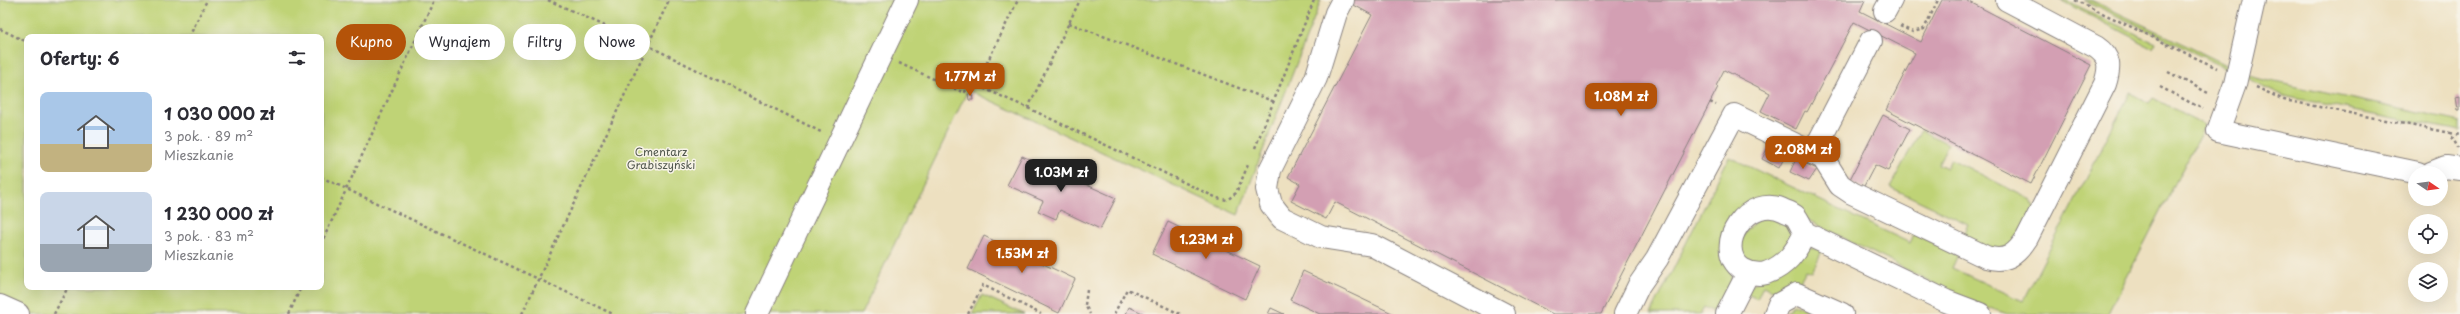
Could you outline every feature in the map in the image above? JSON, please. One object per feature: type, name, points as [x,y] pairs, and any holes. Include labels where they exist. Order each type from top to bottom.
[{"type":"street","points":[[758,314],[907,0]]},
{"type":"street","points":[[1343,0],[1336,13],[1316,78],[1270,170],[1267,189],[1271,204],[1282,218],[1321,237],[1372,245],[1504,314]]},
{"type":"street","points":[[1625,314],[1639,285],[1657,259],[1734,115],[1823,158],[1840,184],[1852,193],[1986,257],[2000,260],[2017,253],[2027,238],[2105,84],[2109,63],[2106,53],[2096,46],[2007,0]]},
{"type":"street","points":[[2254,0],[2235,84],[2213,117],[2218,131],[2408,171]]},
{"type":"street","points":[[1813,153],[1871,41]]},
{"type":"street","points":[[2448,167],[2460,168]]},
{"type":"street","points":[[1805,233],[1798,248],[1787,262],[1762,274],[1748,272],[1736,265],[1732,256],[1732,245],[1740,221],[1750,211],[1765,207],[1780,208],[1795,216],[1805,233],[1956,310],[1980,314]]},
{"type":"street","points":[[1727,314],[1748,272]]},
{"type":"street","points":[[1775,314],[1779,304],[1797,294],[1842,314]]},
{"type":"street","points":[[0,306],[18,314]]},
{"type":"path","points":[[190,34],[207,0]]},
{"type":"path","points":[[324,238],[434,0]]},
{"type":"path","points":[[548,0],[601,24]]},
{"type":"path","points":[[650,39],[669,0]]},
{"type":"path","points":[[976,85],[1018,0]]},
{"type":"path","points":[[1028,108],[1080,0]]},
{"type":"path","points":[[1254,151],[1275,102],[1314,0]]},
{"type":"path","points":[[1890,11],[1913,32],[1924,29],[1938,0]]},
{"type":"path","points":[[2075,0],[2224,71]]},
{"type":"path","points":[[1069,23],[1275,102]]},
{"type":"path","points":[[0,29],[24,41]]},
{"type":"path","points":[[650,46],[840,141]]},
{"type":"path","points":[[881,54],[964,93],[970,85],[976,85],[1028,108],[1216,198],[1227,200],[1236,193],[1251,158]]},
{"type":"path","points":[[522,314],[640,60]]},
{"type":"path","points":[[2168,72],[2213,95],[2210,100]]},
{"type":"path","points":[[2254,86],[2284,100],[2460,135]]},
{"type":"path","points":[[2160,87],[2213,117]]},
{"type":"path","points":[[2208,105],[2213,117]]},
{"type":"path","points":[[2450,133],[2460,151]]},
{"type":"path","points":[[324,178],[613,314]]},
{"type":"path","points":[[968,314],[982,285],[1041,314]]},
{"type":"path","points":[[1114,314],[1126,289],[1180,314]]},
{"type":"path","points":[[54,314],[66,290]]},
{"type":"path","points":[[289,314],[300,290]]},
{"type":"path","points":[[1087,290],[1085,305],[1090,314]]},
{"type":"green space","name":"Cmentarz Grabiszyński","points":[[0,0],[1321,0],[1238,215],[968,90],[861,314],[0,314]]},
{"type":"green space","points":[[2060,0],[2065,0],[2155,43],[2153,48]]},
{"type":"green space","points":[[2084,0],[2091,0],[2231,67],[2230,70]]},
{"type":"green space","points":[[2246,74],[2256,78],[2460,122],[2460,131],[2284,96],[2245,77]]},
{"type":"green space","points":[[2130,93],[2149,103],[2153,98],[2205,125],[2108,314],[2006,314],[1963,298],[1810,221],[1758,200],[1729,268],[1733,284],[1718,314],[1704,307],[1700,314],[1651,314],[1729,157],[1910,243],[1914,234],[1958,255],[1952,268],[2023,301]]},
{"type":"green space","points":[[1921,130],[1948,144],[1938,164],[1947,168],[1951,159],[2031,200],[2035,207],[2016,242],[1998,251],[1961,239],[1968,224],[1890,187]]},
{"type":"green space","points":[[1780,215],[1795,231],[1787,246],[1783,252],[1773,260],[1758,264],[1749,264],[1741,251],[1741,240],[1757,219]]},
{"type":"green space","points":[[1809,247],[1822,251],[1812,272],[1806,270],[1799,283],[1780,293],[1763,286],[1757,299],[1745,293],[1752,285]]},
{"type":"green space","points":[[982,295],[1024,314],[972,314]]},
{"type":"green space","points":[[1793,304],[1818,314],[1785,314]]},
{"type":"building","points":[[1354,0],[1865,0],[1860,11],[1921,42],[1942,0],[1966,0],[2091,65],[2031,184],[1886,110],[1915,53],[1854,22],[1807,112],[1805,111],[1796,129],[1761,111],[1770,93],[1724,70],[1716,86],[1718,87],[1601,314],[1553,314],[1335,202],[1326,219],[1291,201],[1300,184],[1288,177],[1372,15],[1352,4]]},
{"type":"building","points":[[968,94],[972,94],[973,100],[969,100]]},
{"type":"building","points":[[2460,96],[2460,110],[2458,110],[2456,97]]},
{"type":"building","points":[[1883,115],[1910,129],[1888,171],[1875,165],[1863,188],[1849,181]]},
{"type":"building","points":[[1769,145],[1786,154],[1779,168],[1762,159]]},
{"type":"building","points":[[1022,156],[1116,198],[1100,229],[1060,210],[1056,219],[1038,211],[1043,201],[1007,185]]},
{"type":"building","points":[[1796,159],[1817,169],[1809,181],[1790,172]]},
{"type":"building","points":[[1168,222],[1260,266],[1245,299],[1152,254]]},
{"type":"building","points":[[984,236],[1075,279],[1059,313],[968,269]]},
{"type":"building","points":[[1303,271],[1394,314],[1320,314],[1290,300]]},
{"type":"building","points":[[1129,307],[1145,314],[1126,314]]},
{"type":"building","points":[[1271,308],[1284,314],[1268,314]]}]
